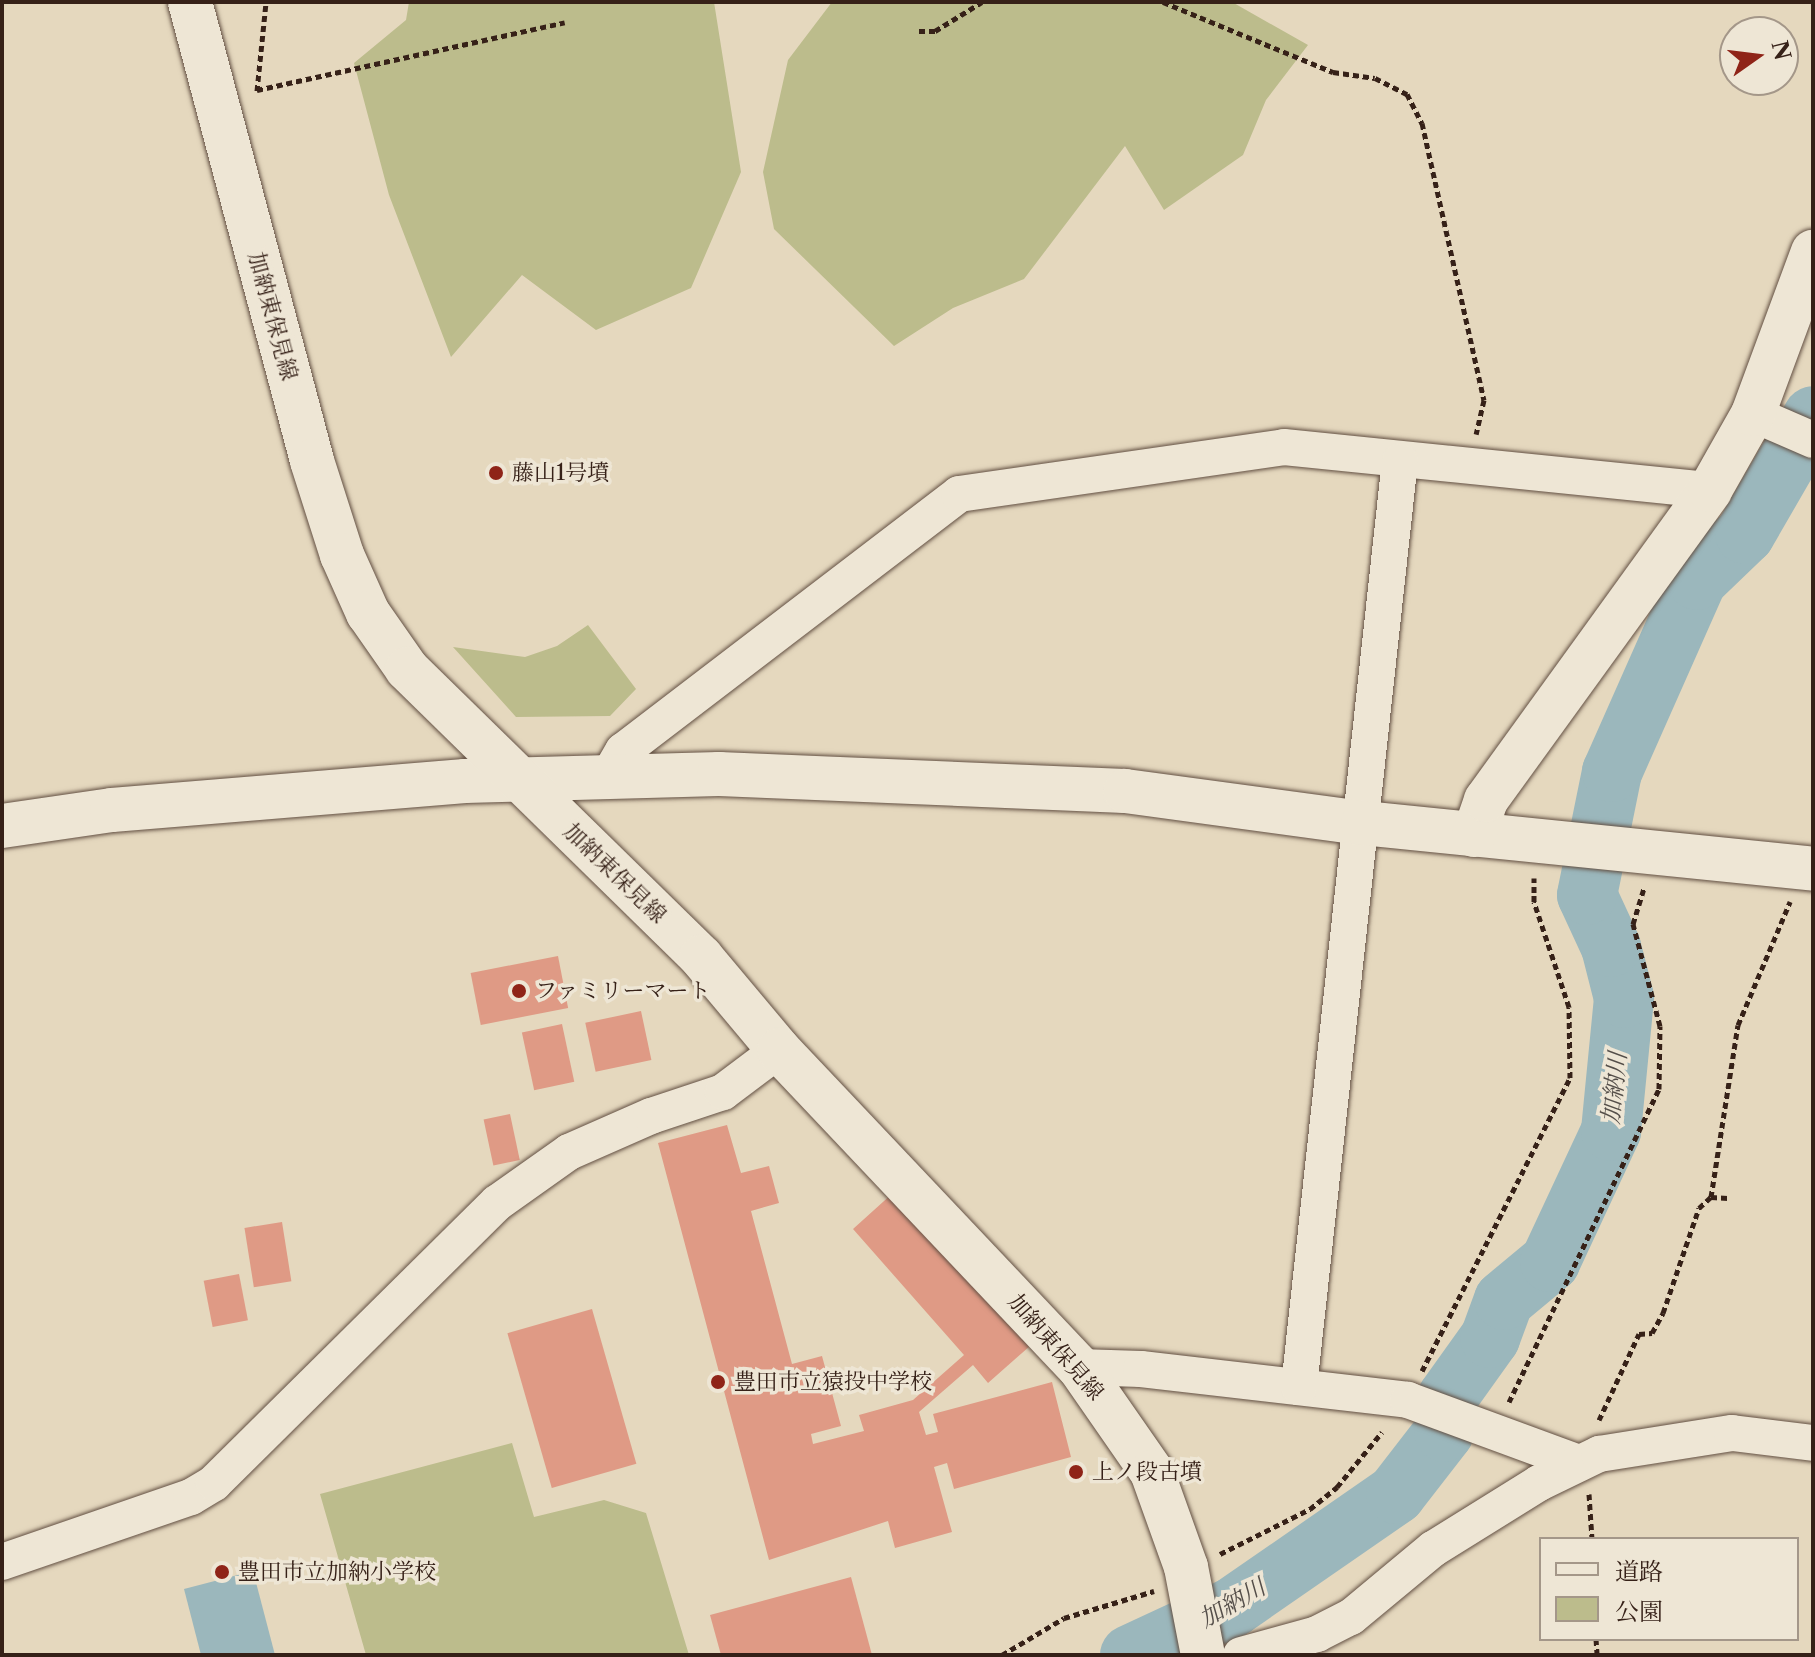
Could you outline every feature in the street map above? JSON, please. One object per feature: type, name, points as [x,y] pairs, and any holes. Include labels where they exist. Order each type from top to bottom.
[{"type":"street","name":"加納東保見線","points":[[190,2],[312,461],[342,555],[368,613],[407,669],[473,739],[520,778],[701,957],[779,1050],[1079,1367],[1152,1472],[1215,1652]]},
{"type":"street","points":[[1474,835],[1486,800],[1710,490],[1767,420],[1813,252]]},
{"type":"street","points":[[1767,420],[1813,440]]},
{"type":"street","points":[[609,775],[623,751],[959,494],[1284,447],[1400,461],[1469,463],[1710,490]]},
{"type":"street","points":[[1299,1387],[1363,823],[1400,461]]},
{"type":"street","points":[[2,826],[200,802],[520,778],[719,774],[1111,790],[1363,823],[1809,869]]},
{"type":"street","points":[[2,1562],[191,1497],[214,1483],[497,1203],[569,1152],[651,1116],[723,1092],[779,1050]]},
{"type":"street","points":[[1079,1367],[1299,1387],[1417,1403],[1589,1458]]},
{"type":"street","points":[[1215,1652],[1317,1634],[1351,1617],[1433,1549],[1589,1458],[1732,1433],[1813,1443]]},
{"type":"path","points":[[256,103],[266,2]]},
{"type":"path","points":[[919,31],[935,31],[982,2]]},
{"type":"path","points":[[1163,2],[1333,72],[1375,78],[1407,94],[1422,123],[1484,400],[1469,463]]},
{"type":"path","points":[[257,90],[565,22]]},
{"type":"path","points":[[1002,1655],[1064,1618],[1187,1572],[1310,1509],[1337,1487],[1417,1403],[1570,1078],[1569,1007],[1534,902],[1533,841]]},
{"type":"path","points":[[1491,1429],[1659,1089],[1660,1026],[1633,924],[1641,853]]},
{"type":"path","points":[[1589,1458],[1608,1393],[1639,1334],[1652,1333],[1663,1313],[1699,1208],[1711,1197],[1738,1025],[1809,869]]},
{"type":"path","points":[[1711,1197],[1728,1198]]},
{"type":"green space","points":[[409,2],[714,2],[741,172],[691,288],[596,330],[522,275],[451,357],[389,195],[354,63],[406,20]]},
{"type":"green space","points":[[832,2],[1232,2],[1308,45],[1266,100],[1243,155],[1164,210],[1125,146],[1024,279],[953,308],[894,346],[774,229],[763,172],[788,60]]},
{"type":"green space","points":[[588,625],[636,689],[610,716],[516,717],[453,647],[525,657],[557,646]]},
{"type":"green space","points":[[512,1443],[534,1517],[604,1500],[646,1513],[689,1655],[366,1655],[320,1494]]},
{"type":"water","points":[[253,1571],[275,1655],[201,1655],[184,1589]]},
{"type":"building","name":"ファミリーマート","points":[[558,956],[568,1008],[481,1025],[471,973]]},
{"type":"building","points":[[641,1011],[651,1060],[596,1072],[585,1023]]},
{"type":"building","points":[[562,1024],[574,1082],[534,1090],[522,1033]]},
{"type":"building","points":[[510,1114],[520,1160],[493,1166],[484,1120]]},
{"type":"building","points":[[727,1125],[741,1173],[769,1166],[779,1203],[751,1211],[792,1364],[822,1356],[841,1426],[811,1434],[813,1444],[864,1431],[859,1415],[913,1400],[964,1355],[853,1229],[894,1192],[1030,1346],[988,1383],[973,1365],[919,1412],[926,1435],[938,1432],[933,1414],[1052,1382],[1071,1457],[954,1489],[947,1463],[934,1467],[952,1532],[895,1548],[888,1521],[769,1560],[658,1143]]},
{"type":"building","points":[[282,1222],[291,1281],[254,1287],[244,1228]]},
{"type":"building","points":[[239,1274],[248,1320],[213,1327],[204,1281]]},
{"type":"building","points":[[592,1309],[636,1464],[552,1488],[507,1333]]},
{"type":"building","points":[[851,1577],[872,1655],[721,1655],[710,1615]]},
{"type":"waterway","name":"加納川","points":[[1130,1655],[1233,1607],[1396,1494],[1444,1432],[1447,1398],[1490,1338],[1504,1300],[1550,1262],[1611,1131],[1624,998],[1611,947],[1587,895],[1612,772],[1697,580],[1745,534],[1813,416]]},
{"type":"place","name":"藤山1号墳","points":[[496,473]]},
{"type":"place","name":"ファミリーマート","points":[[519,991]]},
{"type":"place","name":"豊田市立猿投中学校","points":[[718,1382]]},
{"type":"place","name":"上ノ段古墳","points":[[1076,1472]]},
{"type":"place","name":"豊田市立加納小学校","points":[[222,1572]]}]
